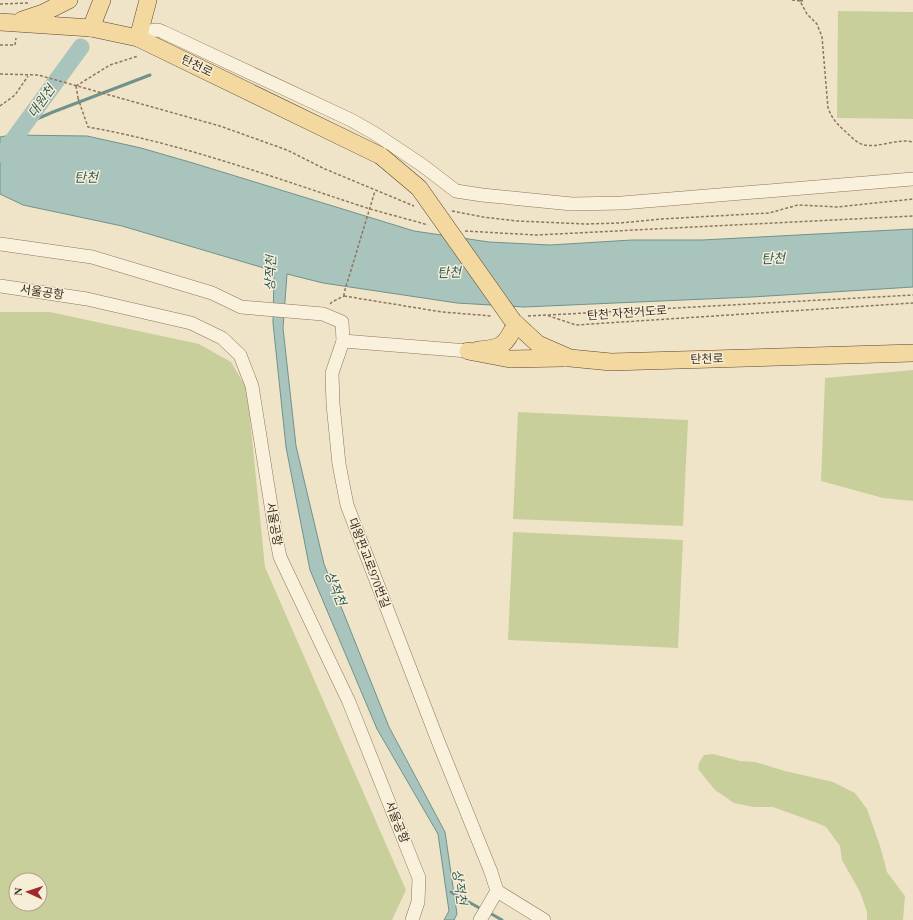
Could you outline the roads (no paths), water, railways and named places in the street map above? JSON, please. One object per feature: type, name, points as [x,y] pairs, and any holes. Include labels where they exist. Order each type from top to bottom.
[{"type":"main road","points":[[9,28],[69,0]]},
{"type":"main road","points":[[91,28],[102,0]]},
{"type":"main road","points":[[138,35],[148,0]]},
{"type":"main road","name":"탄천로","points":[[9,28],[91,28],[138,35],[381,156],[419,188],[517,321],[538,344],[570,358],[611,362],[913,353]]},
{"type":"main road","points":[[468,351],[493,348],[507,342],[517,321]]},
{"type":"main road","points":[[468,351],[510,359],[570,358]]},
{"type":"street","points":[[138,35],[158,30],[352,120],[422,165],[456,191],[572,204],[622,203],[913,179]]},
{"type":"street","points":[[0,244],[92,258],[212,294],[241,307],[323,314],[342,322],[343,341],[468,351]]},
{"type":"street","name":"서울공항","points":[[0,286],[87,299],[191,323],[222,338],[240,355],[252,386],[280,557],[349,702],[419,878],[418,902],[412,920]]},
{"type":"street","name":"대왕판교로970번길","points":[[343,341],[332,373],[333,404],[339,464],[347,505],[438,741],[491,872],[497,892]]},
{"type":"street","points":[[481,920],[497,892],[544,920]]},
{"type":"water","name":"탄천","points":[[11,135],[87,136],[141,148],[414,231],[489,242],[550,245],[632,240],[702,240],[913,229],[913,287],[752,297],[524,307],[457,303],[323,283],[287,274],[283,328],[296,446],[324,564],[389,727],[445,832],[457,914],[454,920],[444,920],[449,911],[438,834],[377,729],[310,570],[286,447],[273,323],[274,271],[122,226],[23,205],[0,194],[0,137]]},
{"type":"waterway","name":"대원천","points":[[0,154],[5,151],[81,47]]},
{"type":"waterway","points":[[25,124],[150,75]]},
{"type":"waterway","name":"상적천","points":[[451,892],[483,910]]},
{"type":"waterway","points":[[488,912],[502,920]]}]
